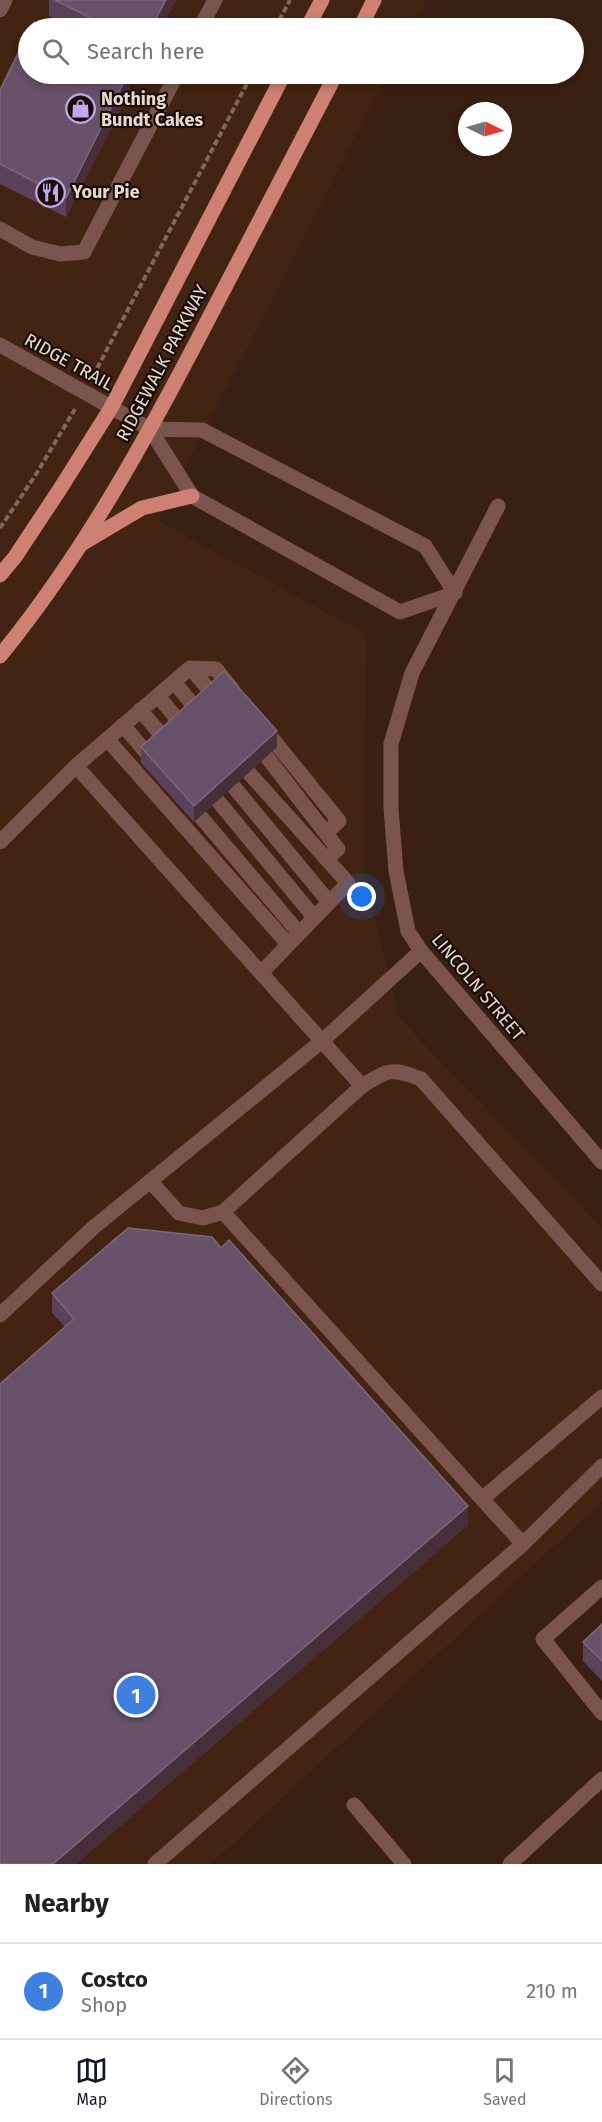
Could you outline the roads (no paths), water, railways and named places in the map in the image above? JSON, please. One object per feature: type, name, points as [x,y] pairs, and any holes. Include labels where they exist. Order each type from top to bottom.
[{"type":"main road","points":[[312,18],[322,0]]},
{"type":"main road","points":[[365,18],[374,0]]},
{"type":"main road","name":"RIDGEWALK PARKWAY","points":[[0,575],[54,499],[111,408],[279,84]]},
{"type":"main road","name":"RIDGEWALK PARKWAY","points":[[0,657],[44,598],[80,544],[150,429],[331,84]]},
{"type":"main road","points":[[80,544],[142,508],[192,496]]},
{"type":"street","points":[[0,10],[5,0]]},
{"type":"street","points":[[205,18],[214,0]]},
{"type":"street","points":[[0,230],[32,247],[51,252],[60,254],[84,252],[172,84]]},
{"type":"street","name":"RIDGE TRAIL","points":[[0,345],[150,429]]},
{"type":"street","points":[[150,429],[202,430],[426,546],[455,593],[400,612],[192,496],[150,429]]},
{"type":"street","name":"LINCOLN STREET","points":[[498,506],[412,673],[391,744],[391,808],[396,871],[408,931],[421,951],[602,1162]]},
{"type":"street","points":[[190,668],[215,696]]},
{"type":"street","points":[[0,842],[76,765],[190,668],[216,669],[245,705]]},
{"type":"street","points":[[174,682],[198,711]]},
{"type":"street","points":[[158,696],[182,725]]},
{"type":"street","points":[[140,710],[166,740]]},
{"type":"street","points":[[259,723],[339,821],[326,832]]},
{"type":"street","points":[[123,725],[148,756]]},
{"type":"street","points":[[107,739],[294,938]]},
{"type":"street","points":[[267,757],[338,849],[327,859]]},
{"type":"street","points":[[76,765],[362,1086]]},
{"type":"street","points":[[249,772],[348,883],[261,973]]},
{"type":"street","points":[[234,787],[329,902]]},
{"type":"street","points":[[218,801],[314,917]]},
{"type":"street","points":[[201,817],[294,938]]},
{"type":"street","points":[[3,1306],[93,1227],[322,1041],[421,951]]},
{"type":"street","points":[[150,1181],[179,1213],[203,1218],[223,1212],[362,1086],[387,1071],[404,1072],[421,1078],[602,1284]]},
{"type":"street","points":[[223,1212],[523,1544]]},
{"type":"street","points":[[482,1499],[602,1396]]},
{"type":"street","points":[[155,1864],[523,1544],[602,1466]]},
{"type":"street","points":[[602,1587],[543,1639],[602,1713]]},
{"type":"street","points":[[510,1864],[602,1779]]},
{"type":"street","points":[[354,1805],[404,1864]]},
{"type":"place","name":"Nothing Bundt Cakes","points":[[80,109]]},
{"type":"place","name":"Your Pie","points":[[51,192]]},
{"type":"place","name":"Costco","points":[[136,1695]]}]
